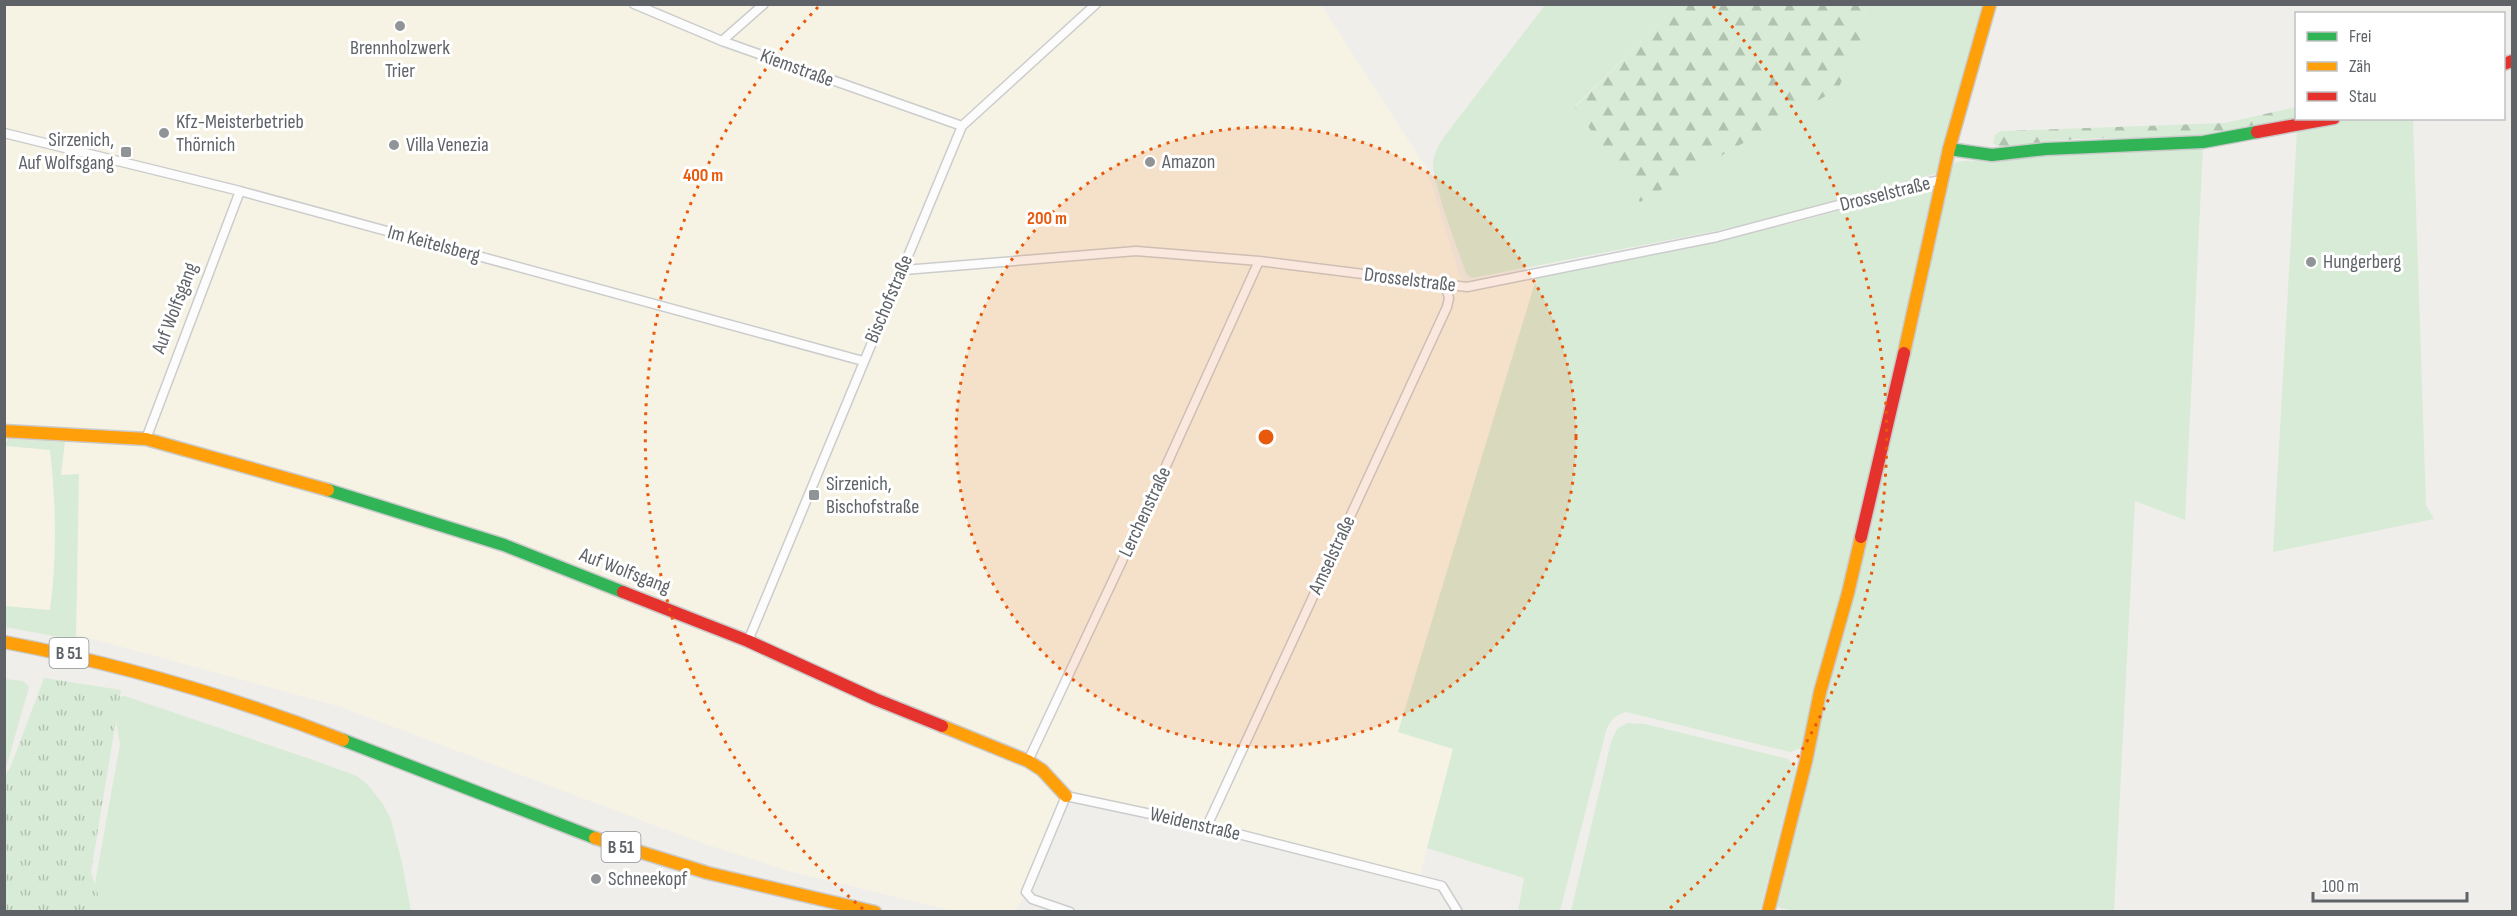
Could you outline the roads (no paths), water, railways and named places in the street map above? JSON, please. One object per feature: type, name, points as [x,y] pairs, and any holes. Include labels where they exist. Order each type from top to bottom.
[{"type":"main road","points":[[1768,912],[1821,692],[1848,593],[1949,149],[1989,4]]},
{"type":"main road","points":[[1949,149],[1992,154],[2046,149],[2203,142],[2323,120]]},
{"type":"main road","name":"Auf Wolfsgang","points":[[4,431],[146,439],[351,496],[504,545],[748,640],[875,699],[1028,761],[1042,770],[1066,796]]},
{"type":"main road","name":"B 51","points":[[4,642],[73,654],[133,668],[254,706],[606,842],[667,862],[747,884],[875,912]]},
{"type":"street","name":"Kiemstraße","points":[[634,4],[722,41],[962,126]]},
{"type":"street","points":[[722,41],[764,4]]},
{"type":"street","name":"Bischofstraße","points":[[748,640],[863,361],[904,270],[914,239],[962,126],[1096,4]]},
{"type":"street","name":"Im Keitelsberg","points":[[4,133],[240,191],[863,361]]},
{"type":"street","name":"Drosselstraße","points":[[904,270],[1136,251],[1259,261],[1467,287],[1717,237],[1914,185],[1942,180]]},
{"type":"street","name":"Auf Wolfsgang","points":[[146,439],[240,191]]},
{"type":"street","name":"Lerchenstraße","points":[[1028,761],[1146,510],[1259,261]]},
{"type":"street","name":"Amselstraße","points":[[1207,826],[1447,307],[1449,298],[1445,284]]},
{"type":"street","points":[[1066,796],[1026,892],[1032,899],[1070,912]]},
{"type":"street","name":"Weidenstraße","points":[[1066,796],[1207,826],[1442,886],[1458,912]]},
{"type":"place","name":"Brennholzwerk Trier","points":[[400,26]]},
{"type":"place","name":"Kfz-Meisterbetrieb Thörnich","points":[[164,133]]},
{"type":"place","name":"Villa Venezia","points":[[394,145]]},
{"type":"place","name":"Sirzenich, Auf Wolfsgang","points":[[126,152]]},
{"type":"place","name":"Amazon","points":[[1150,162]]},
{"type":"place","name":"Hungerberg","points":[[2311,262]]},
{"type":"place","name":"Sirzenich, Bischofstraße","points":[[814,495]]},
{"type":"place","name":"Schneekopf","points":[[596,879]]}]
